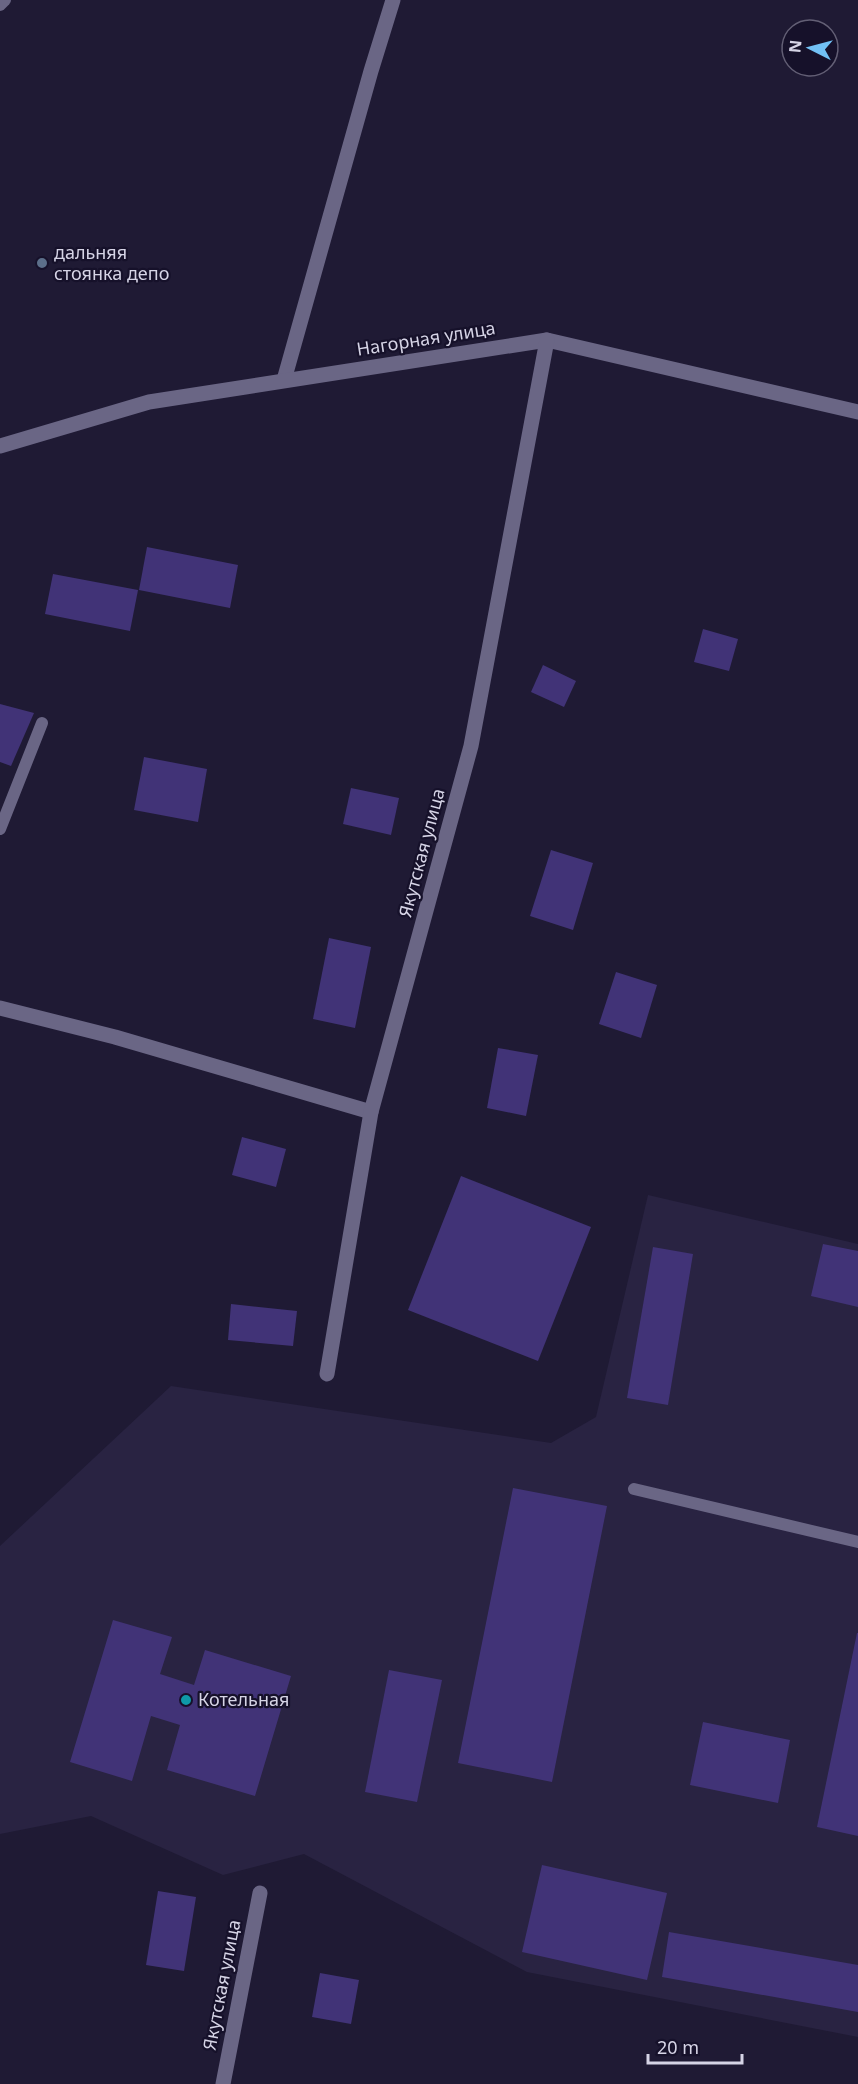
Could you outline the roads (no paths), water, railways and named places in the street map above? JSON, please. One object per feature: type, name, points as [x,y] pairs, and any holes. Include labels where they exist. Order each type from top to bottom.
[{"type":"street","points":[[284,380],[367,82],[393,0]]},
{"type":"street","name":"Нагорная улица","points":[[0,446],[149,402],[547,340],[858,412]]},
{"type":"street","name":"Якутская улица","points":[[327,1374],[371,1112],[471,746],[547,340]]},
{"type":"street","points":[[0,1008],[126,1040],[371,1112]]},
{"type":"street","name":"Якутская улица","points":[[223,2084],[260,1893]]},
{"type":"lane","points":[[0,4],[5,0]]},
{"type":"lane","points":[[0,829],[42,723]]},
{"type":"lane","points":[[634,1489],[858,1542]]},
{"type":"place","name":"дальняя стоянка депо","points":[[42,263]]},
{"type":"place","name":"Котельная","points":[[186,1700]]}]
